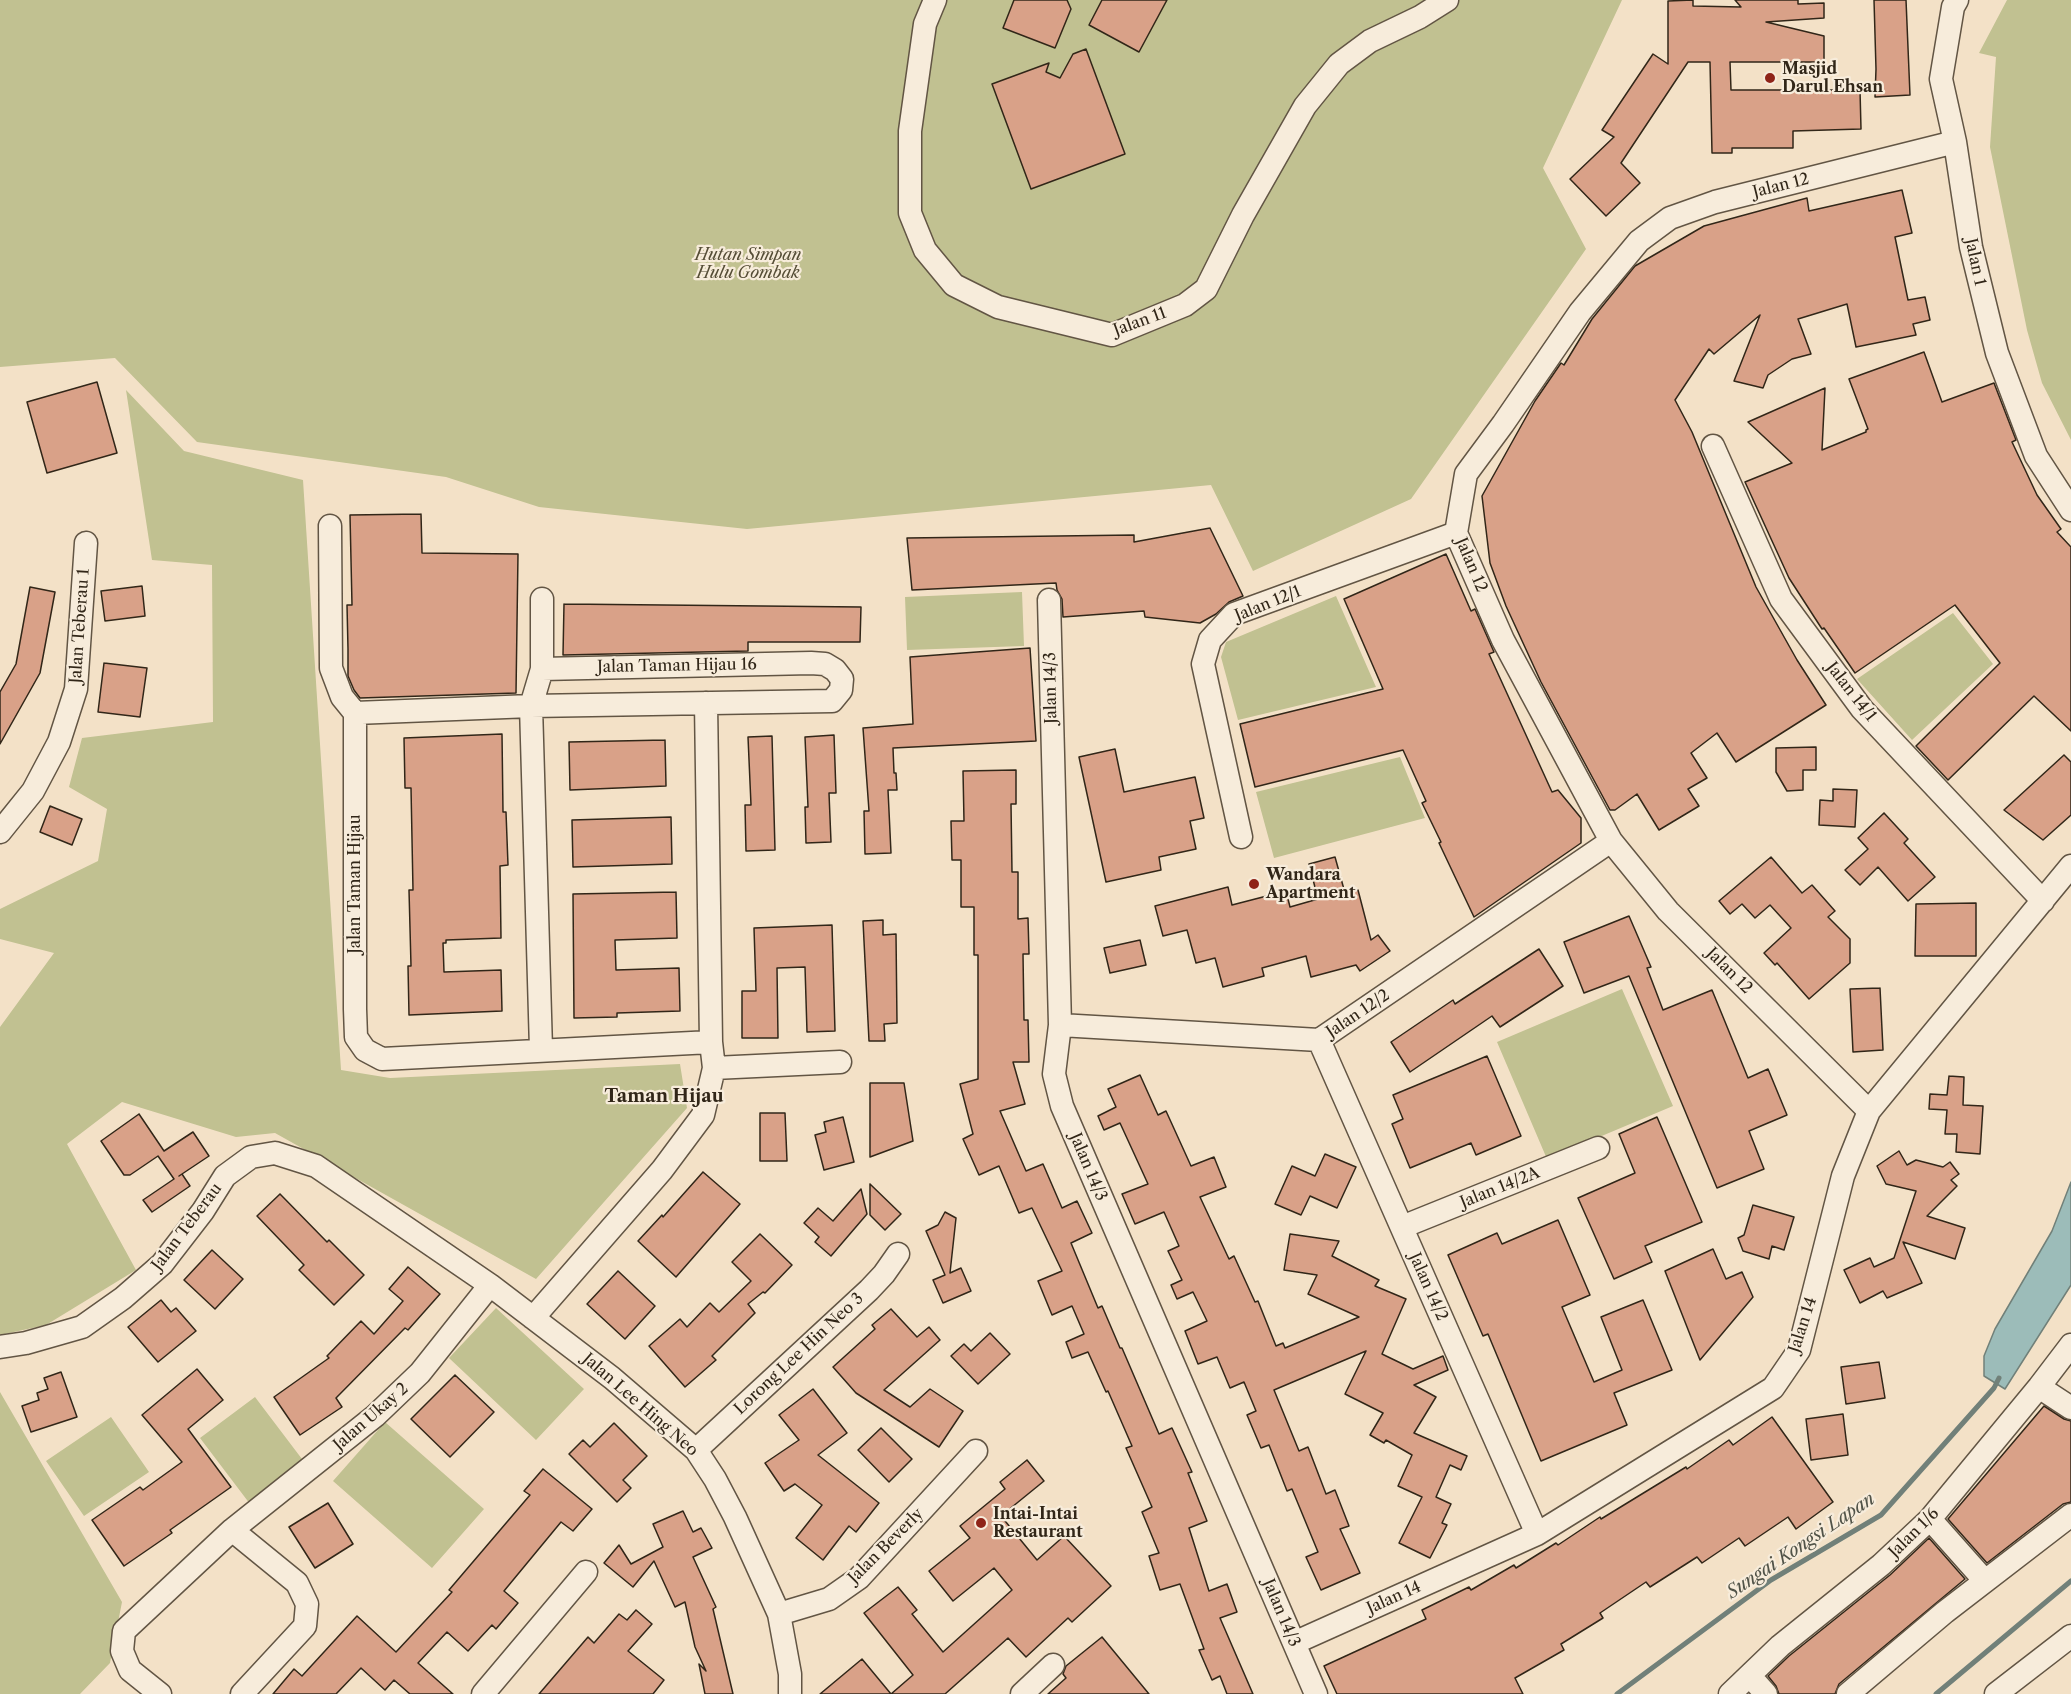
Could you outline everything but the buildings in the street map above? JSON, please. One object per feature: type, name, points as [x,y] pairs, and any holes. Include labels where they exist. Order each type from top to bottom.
[{"type":"street","name":"Jalan 11","points":[[935,0],[925,24],[910,131],[910,213],[925,250],[954,285],[998,307],[1112,335],[1185,305],[1206,289],[1243,215],[1305,106],[1339,64],[1370,41],[1420,17],[1447,0]]},
{"type":"street","name":"Jalan 1","points":[[1957,0],[1953,7],[1941,80],[1955,142],[1971,247],[1997,353],[2036,456],[2071,510]]},
{"type":"street","name":"Jalan 12","points":[[1869,1111],[1668,910],[1611,841],[1503,639],[1456,533],[1466,474],[1580,312],[1639,241],[1670,219],[1716,202],[1955,142]]},
{"type":"street","name":"Jalan 14/1","points":[[1713,446],[1781,599],[1862,710],[2043,901]]},
{"type":"street","points":[[330,526],[331,668],[342,697],[355,712],[706,703],[711,1042],[714,1068],[703,1115],[663,1170],[533,1318]]},
{"type":"street","name":"Jalan 12/1","points":[[1241,837],[1203,664],[1210,640],[1234,614],[1456,533]]},
{"type":"street","name":"Jalan Teberau 1","points":[[0,832],[33,791],[59,742],[76,689],[86,543]]},
{"type":"street","points":[[541,1049],[531,706],[542,669],[542,599]]},
{"type":"street","name":"Jalan 14/3","points":[[1049,600],[1060,1025],[1054,1074],[1062,1106],[1316,1694]]},
{"type":"street","name":"Jalan Taman Hijau 16","points":[[542,669],[811,663],[825,664],[835,670],[842,679],[840,690],[832,701],[706,703]]},
{"type":"street","name":"Jalan Taman Hijau","points":[[355,712],[356,1037],[365,1050],[382,1059],[711,1042]]},
{"type":"street","name":"Jalan 12/2","points":[[1060,1025],[1319,1040],[1611,841]]},
{"type":"street","name":"Jalan 14","points":[[1294,1643],[1537,1534],[1773,1388],[1799,1350],[1843,1176],[1869,1111],[2071,866]]},
{"type":"street","name":"Jalan 14/2","points":[[1319,1040],[1537,1534]]},
{"type":"street","points":[[714,1068],[840,1062]]},
{"type":"street","name":"Jalan 14/2A","points":[[1402,1227],[1598,1148]]},
{"type":"street","name":"Jalan Teberau","points":[[0,1347],[26,1343],[82,1327],[123,1298],[162,1264],[203,1211],[225,1176],[251,1157],[275,1153],[316,1166],[490,1285]]},
{"type":"street","name":"Lorong Lee Hin Neo 3","points":[[696,1450],[869,1290],[898,1254]]},
{"type":"street","name":"Jalan Lee Hing Neo","points":[[490,1285],[612,1378],[696,1450],[715,1479],[735,1517],[778,1614],[789,1674],[790,1694]]},
{"type":"street","name":"Jalan Ukay 2","points":[[160,1694],[130,1670],[122,1651],[124,1630],[232,1530],[375,1416],[420,1373],[490,1285]]},
{"type":"street","name":"Jalan 1/6","points":[[1730,1694],[1780,1646],[1881,1565],[1930,1519],[2071,1345]]},
{"type":"street","points":[[2039,1387],[2071,1408]]},
{"type":"street","name":"Jalan Beverly","points":[[778,1614],[829,1599],[859,1578],[976,1451]]},
{"type":"street","points":[[1848,1694],[1945,1612],[2071,1515]]},
{"type":"street","points":[[1930,1519],[1985,1581]]},
{"type":"street","points":[[232,1530],[297,1583],[307,1604],[305,1626],[242,1694]]},
{"type":"street","points":[[483,1694],[586,1572]]},
{"type":"street","points":[[1996,1694],[2071,1636]]},
{"type":"street","points":[[1022,1694],[1053,1665]]},
{"type":"street","points":[[1750,1676],[1766,1694]]},
{"type":"green space","name":"Hutan Simpan Hulu Gombak","points":[[0,0],[1622,0],[1543,168],[1586,249],[1411,499],[1253,571],[1211,485],[747,529],[539,507],[446,477],[197,442],[115,358],[0,367]]},
{"type":"green space","points":[[2007,0],[2071,0],[2071,440],[2042,383],[2027,330],[1990,147],[1996,57],[1979,53]]},
{"type":"green space","points":[[126,390],[184,451],[303,480],[341,1070],[390,1078],[680,1064],[687,1108],[536,1279],[275,1133],[236,1137],[122,1102],[67,1144],[136,1270],[46,1325],[0,1335],[0,1027],[54,953],[0,939],[0,909],[98,861],[107,809],[69,787],[82,738],[213,722],[212,565],[152,560]]},
{"type":"green space","points":[[1022,592],[1024,646],[907,650],[905,597]]},
{"type":"green space","points":[[1336,596],[1376,687],[1238,720],[1221,657],[1226,642]]},
{"type":"green space","points":[[1953,613],[1993,664],[1912,740],[1857,679]]},
{"type":"green space","points":[[1400,757],[1425,818],[1274,858],[1256,792]]},
{"type":"green space","points":[[1622,989],[1673,1106],[1547,1159],[1497,1042]]},
{"type":"green space","points":[[496,1308],[584,1389],[536,1440],[449,1358]]},
{"type":"green space","points":[[0,1392],[122,1602],[110,1663],[80,1694],[0,1694]]},
{"type":"green space","points":[[255,1397],[305,1463],[250,1504],[200,1438]]},
{"type":"green space","points":[[111,1417],[149,1472],[84,1516],[46,1461]]},
{"type":"green space","points":[[385,1422],[484,1509],[432,1568],[333,1481]]},
{"type":"water","points":[[2071,1182],[2071,1285],[2005,1389],[1984,1376],[1984,1356],[1995,1329],[2052,1231]]},
{"type":"waterway","name":"Sungai Kongsi Lapan","points":[[1617,1694],[1771,1580],[1881,1515],[1994,1388],[1999,1378]]},
{"type":"waterway","points":[[1936,1694],[2071,1581]]},
{"type":"place","name":"Masjid Darul Ehsan","points":[[1770,78]]},
{"type":"place","name":"Wandara Apartment","points":[[1254,884]]},
{"type":"place","name":"Intai-Intai Restaurant","points":[[981,1523]]},
{"type":"district","name":"Taman Hijau","points":[[664,1097]]}]
